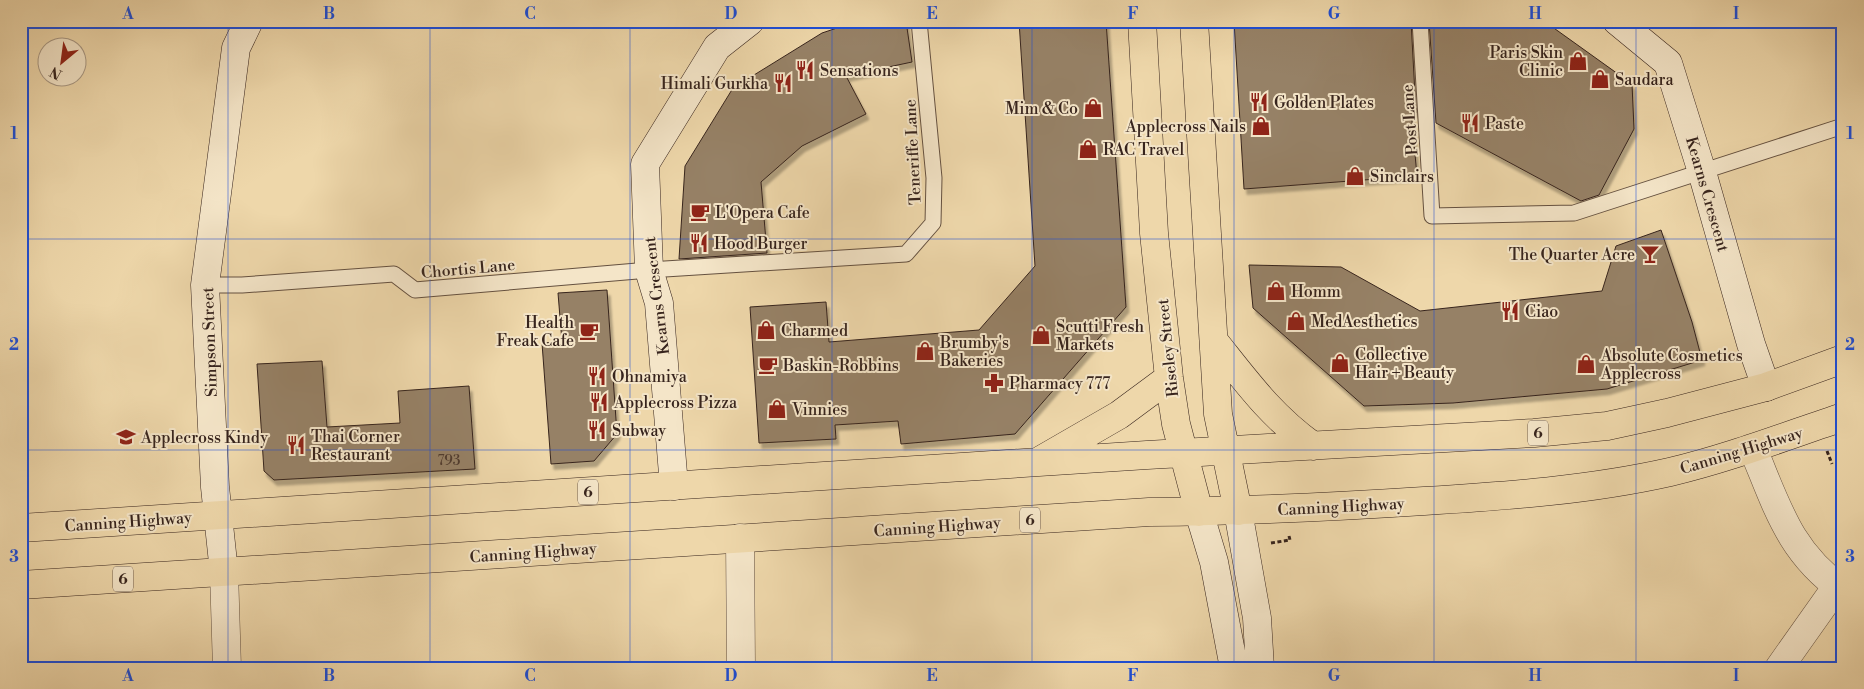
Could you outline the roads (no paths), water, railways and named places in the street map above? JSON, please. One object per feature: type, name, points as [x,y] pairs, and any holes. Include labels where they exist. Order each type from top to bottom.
[{"type":"highway","name":"Riseley Street","points":[[1142,21],[1154,233],[1169,378],[1176,424],[1200,512]]},
{"type":"highway","points":[[1194,21],[1218,414],[1238,510]]},
{"type":"highway","points":[[1214,341],[1269,409],[1287,428],[1313,446]]},
{"type":"highway","name":"Canning Highway","points":[[21,528],[1184,453],[1534,433],[1607,426],[1667,413],[1766,387],[1843,359]]},
{"type":"highway","points":[[1035,463],[1119,416],[1169,378]]},
{"type":"highway","name":"Canning Highway","points":[[21,585],[1149,512],[1296,510],[1496,497],[1589,486],[1670,472],[1752,449],[1843,416]]},
{"type":"street","name":"Simpson Street","points":[[227,668],[224,572],[215,487],[205,285],[236,48],[249,21]]},
{"type":"street","name":"Kearns Crescent","points":[[674,486],[659,303],[649,270],[645,164],[717,47],[750,21]]},
{"type":"street","name":"Kearns Crescent","points":[[1617,21],[1668,63],[1702,172],[1751,344],[1766,387]]},
{"type":"street","points":[[1752,449],[1798,549],[1840,588],[1779,668]]},
{"type":"street","points":[[1238,510],[1257,618],[1260,668]]},
{"type":"street","name":"Riseley Street","points":[[1200,512],[1214,562],[1234,668]]},
{"type":"street","points":[[740,538],[741,668]]},
{"type":"lane","name":"Teneriffe Lane","points":[[649,270],[906,254],[933,224],[934,178],[919,21]]},
{"type":"lane","name":"Post Lane","points":[[1420,21],[1432,216],[1574,213],[1702,172]]},
{"type":"lane","points":[[1702,172],[1843,126]]},
{"type":"lane","name":"Chortis Lane","points":[[205,285],[242,285],[394,274],[415,290],[649,270]]},
{"type":"place","name":"Paris Skin Clinic","points":[[1578,61]]},
{"type":"place","name":"Sensations","points":[[805,70]]},
{"type":"place","name":"Saudara","points":[[1600,79]]},
{"type":"place","name":"Himali Gurkha","points":[[783,83]]},
{"type":"place","name":"Golden Plates","points":[[1259,102]]},
{"type":"place","name":"Mim & Co","points":[[1093,108]]},
{"type":"place","name":"Paste","points":[[1470,123]]},
{"type":"place","name":"Applecross Nails","points":[[1261,126]]},
{"type":"place","name":"RAC Travel","points":[[1088,149]]},
{"type":"place","name":"Sinclairs","points":[[1355,176]]},
{"type":"place","name":"L'Opera Cafe","points":[[700,212]]},
{"type":"place","name":"Hood Burger","points":[[699,243]]},
{"type":"place","name":"The Quarter Acre","points":[[1650,254]]},
{"type":"place","name":"Homm","points":[[1276,291]]},
{"type":"place","name":"Ciao","points":[[1510,311]]},
{"type":"place","name":"MedAesthetics","points":[[1296,321]]},
{"type":"place","name":"Charmed","points":[[766,330]]},
{"type":"place","name":"Health Freak Cafe","points":[[589,331]]},
{"type":"place","name":"Scutti Fresh Markets","points":[[1041,335]]},
{"type":"place","name":"Brumby's Bakeries","points":[[925,351]]},
{"type":"place","name":"Collective Hair + Beauty","points":[[1340,363]]},
{"type":"place","name":"Absolute Cosmetics Applecross","points":[[1586,364]]},
{"type":"place","name":"Baskin-Robbins","points":[[768,365]]},
{"type":"place","name":"Ohnamiya","points":[[597,376]]},
{"type":"place","name":"Pharmacy 777","points":[[994,383]]},
{"type":"place","name":"Applecross Pizza","points":[[599,402]]},
{"type":"place","name":"Vinnies","points":[[777,409]]},
{"type":"place","name":"Subway","points":[[597,430]]},
{"type":"place","name":"Applecross Kindy","points":[[126,437]]},
{"type":"place","name":"Thai Corner Restaurant","points":[[296,445]]}]
